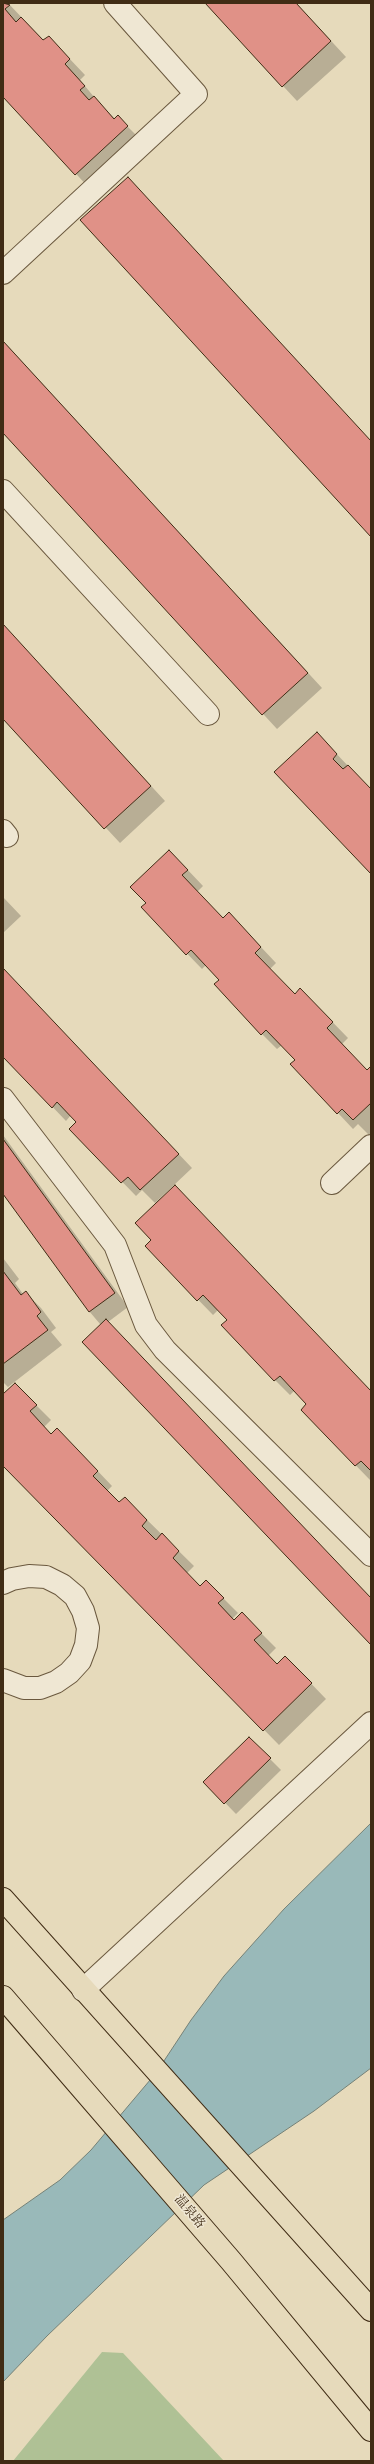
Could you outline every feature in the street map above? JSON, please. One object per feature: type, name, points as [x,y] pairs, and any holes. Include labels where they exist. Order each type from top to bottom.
[{"type":"main road","points":[[3,1899],[282,2213],[371,2310]]},
{"type":"main road","name":"温泉路","points":[[3,1997],[81,2085],[231,2261],[371,2430]]},
{"type":"street","points":[[3,273],[196,94],[115,3]]},
{"type":"street","points":[[3,491],[208,714]]},
{"type":"street","points":[[3,1099],[114,1245],[146,1325],[165,1350],[371,1555]]},
{"type":"street","points":[[332,1183],[371,1146]]},
{"type":"street","points":[[3,1583],[12,1579],[29,1576],[46,1577],[62,1585],[75,1596],[83,1611],[88,1628],[86,1645],[80,1661],[69,1673],[56,1682],[40,1688],[24,1688],[4,1682]]},
{"type":"street","points":[[83,1990],[371,1723]]},
{"type":"green space","points":[[102,2352],[123,2353],[224,2461],[13,2461]]},
{"type":"water","points":[[371,1823],[371,2068],[314,2111],[204,2185],[47,2336],[3,2382],[3,2220],[60,2180],[91,2150],[156,2073],[191,2020],[224,1976],[284,1909]]},
{"type":"building","points":[[3,3],[10,5],[5,9],[16,22],[21,17],[43,40],[49,36],[70,59],[65,64],[85,86],[80,90],[89,100],[94,96],[114,119],[118,115],[128,126],[75,175],[3,97]]},
{"type":"building","points":[[205,3],[296,3],[331,41],[282,87]]},
{"type":"building","points":[[128,177],[371,441],[371,537],[80,220]]},
{"type":"building","points":[[3,341],[308,673],[262,715],[3,433]]},
{"type":"building","points":[[3,624],[151,786],[104,829],[3,719]]},
{"type":"building","points":[[317,732],[337,754],[333,759],[343,769],[348,765],[371,789],[371,874],[274,772]]},
{"type":"building","points":[[169,850],[188,870],[182,875],[223,918],[229,912],[261,947],[255,953],[295,994],[300,988],[333,1022],[327,1028],[367,1070],[371,1066],[371,1103],[353,1120],[342,1109],[337,1114],[290,1064],[295,1060],[266,1030],[261,1035],[214,984],[219,980],[191,950],[186,955],[141,907],[146,903],[130,887]]},
{"type":"building","points":[[3,968],[179,1154],[140,1190],[128,1177],[121,1183],[69,1129],[76,1122],[57,1102],[52,1108],[3,1057]]},
{"type":"building","points":[[3,1139],[115,1293],[89,1312],[3,1194]]},
{"type":"building","points":[[175,1185],[371,1391],[371,1471],[361,1461],[355,1466],[301,1410],[306,1404],[280,1376],[274,1381],[221,1325],[227,1320],[203,1295],[197,1301],[145,1246],[151,1240],[135,1223]]},
{"type":"building","points":[[3,1271],[21,1295],[26,1291],[41,1312],[37,1316],[48,1330],[3,1364]]},
{"type":"building","points":[[106,1319],[371,1598],[371,1645],[82,1342]]},
{"type":"building","points":[[15,1383],[37,1405],[30,1411],[51,1434],[57,1428],[98,1471],[93,1476],[119,1502],[125,1497],[147,1520],[142,1526],[156,1540],[162,1533],[179,1551],[173,1558],[200,1586],[206,1580],[224,1598],[218,1603],[234,1620],[242,1612],[262,1633],[254,1640],[277,1664],[285,1656],[312,1683],[263,1731],[3,1466],[3,1394]]},
{"type":"building","points":[[249,1737],[271,1758],[224,1804],[203,1782]]}]
